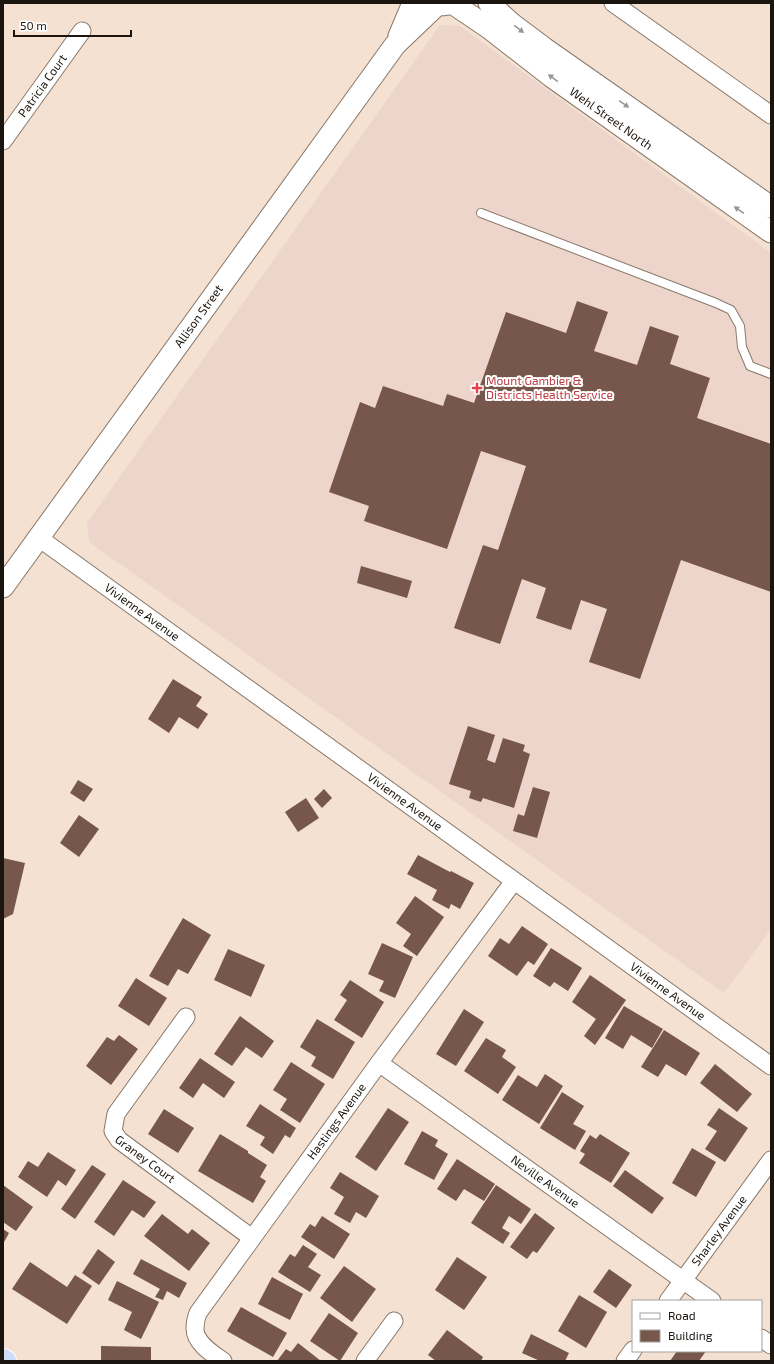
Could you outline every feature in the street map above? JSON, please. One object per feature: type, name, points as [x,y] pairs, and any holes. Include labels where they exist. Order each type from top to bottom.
[{"type":"street","name":"Allison Street","points":[[395,45],[413,3]]},
{"type":"street","name":"Wehl Street North","points":[[489,3],[512,24],[544,48],[771,207]]},
{"type":"street","points":[[613,3],[771,115]]},
{"type":"street","name":"Allison Street","points":[[3,587],[395,45],[440,4]]},
{"type":"street","name":"Wehl Street North","points":[[440,4],[489,28],[552,77],[771,232]]},
{"type":"street","name":"Patricia Court","points":[[3,141],[82,31]]},
{"type":"street","name":"Vivienne Avenue","points":[[39,538],[771,1066]]},
{"type":"street","name":"Hastings Avenue","points":[[223,1361],[209,1351],[197,1337],[194,1330],[201,1308],[379,1063],[514,881]]},
{"type":"street","name":"Graney Court","points":[[186,1017],[116,1114],[113,1131],[119,1140],[252,1238]]},
{"type":"street","name":"Neville Avenue","points":[[379,1063],[711,1300]]},
{"type":"street","name":"Sharley Avenue","points":[[669,1300],[771,1160]]},
{"type":"street","points":[[365,1361],[394,1320]]},
{"type":"street","points":[[762,1339],[771,1345]]},
{"type":"street","points":[[625,1361],[632,1351]]},
{"type":"lane","points":[[481,213],[709,300],[731,310],[740,326],[742,347],[750,366],[771,374]]},
{"type":"shaded area","name":"Mount Gambier & Districts Health Service","points":[[440,25],[460,26],[771,253],[771,929],[724,993],[89,542],[87,523]]},
{"type":"building","points":[[577,301],[608,312],[594,351],[637,365],[650,326],[679,336],[670,364],[710,378],[697,418],[771,444],[771,592],[681,560],[640,679],[589,662],[607,609],[581,600],[571,630],[536,618],[546,588],[522,579],[500,644],[454,628],[483,545],[498,550],[526,466],[481,451],[447,549],[364,521],[369,506],[329,492],[360,402],[375,408],[383,386],[443,406],[447,394],[474,403],[506,312],[566,333]]},
{"type":"building","points":[[361,566],[412,581],[407,598],[357,583]]},
{"type":"building","points":[[173,679],[202,697],[196,706],[208,714],[198,729],[179,717],[169,733],[148,719]]},
{"type":"building","points":[[468,726],[495,735],[487,760],[495,763],[503,738],[525,745],[523,751],[530,754],[514,808],[483,798],[481,802],[469,798],[471,791],[449,784]]},
{"type":"building","points":[[78,780],[93,789],[84,802],[70,793]]},
{"type":"building","points":[[533,787],[550,792],[537,838],[513,831],[518,814],[524,816]]},
{"type":"building","points":[[324,789],[332,798],[322,808],[314,799]]},
{"type":"building","points":[[306,798],[319,818],[298,832],[285,812]]},
{"type":"building","points":[[79,815],[99,829],[79,857],[60,843]]},
{"type":"building","points":[[418,855],[474,883],[460,909],[451,904],[449,909],[432,900],[437,890],[407,874]]},
{"type":"building","points":[[3,858],[25,863],[13,914],[3,919]]},
{"type":"building","points":[[415,896],[444,917],[417,956],[403,946],[411,934],[396,923]]},
{"type":"building","points":[[183,918],[211,935],[188,974],[178,969],[168,986],[149,976]]},
{"type":"building","points":[[522,926],[548,944],[534,965],[528,961],[517,976],[488,956],[500,938],[509,944]]},
{"type":"building","points":[[382,943],[413,957],[395,998],[379,991],[384,981],[368,974]]},
{"type":"building","points":[[551,948],[582,968],[568,991],[554,982],[550,987],[533,976]]},
{"type":"building","points":[[228,949],[265,965],[251,997],[214,980]]},
{"type":"building","points":[[590,975],[626,1000],[595,1045],[584,1036],[596,1019],[572,1002]]},
{"type":"building","points":[[136,978],[167,998],[149,1026],[118,1006]]},
{"type":"building","points":[[350,980],[384,1002],[362,1038],[334,1020],[347,1000],[340,995]]},
{"type":"building","points":[[624,1006],[663,1029],[652,1048],[631,1035],[623,1049],[605,1038]]},
{"type":"building","points":[[464,1009],[484,1022],[456,1066],[436,1054]]},
{"type":"building","points":[[240,1016],[274,1041],[262,1058],[246,1047],[232,1066],[214,1054]]},
{"type":"building","points":[[317,1019],[355,1042],[333,1079],[311,1066],[316,1057],[300,1047]]},
{"type":"building","points":[[664,1030],[700,1053],[686,1076],[666,1064],[658,1077],[641,1067]]},
{"type":"building","points":[[119,1035],[138,1049],[111,1085],[86,1066],[107,1037],[114,1041]]},
{"type":"building","points":[[486,1038],[506,1050],[502,1057],[516,1067],[498,1094],[464,1071]]},
{"type":"building","points":[[200,1058],[235,1082],[224,1098],[203,1083],[193,1098],[179,1088]]},
{"type":"building","points":[[291,1062],[325,1084],[300,1123],[280,1110],[287,1099],[273,1090]]},
{"type":"building","points":[[715,1064],[752,1094],[737,1112],[700,1083]]},
{"type":"building","points":[[545,1074],[563,1086],[539,1124],[502,1100],[518,1075],[537,1087]]},
{"type":"building","points":[[562,1092],[584,1106],[573,1124],[586,1131],[575,1150],[540,1128]]},
{"type":"building","points":[[260,1104],[296,1128],[290,1138],[285,1135],[273,1154],[260,1145],[265,1137],[246,1126]]},
{"type":"building","points":[[388,1108],[409,1122],[376,1171],[355,1157]]},
{"type":"building","points":[[719,1108],[748,1128],[725,1162],[705,1149],[717,1131],[707,1125]]},
{"type":"building","points":[[164,1109],[194,1128],[178,1153],[148,1134]]},
{"type":"building","points":[[422,1131],[438,1140],[435,1146],[448,1154],[434,1180],[404,1164]]},
{"type":"building","points":[[220,1134],[248,1151],[248,1153],[267,1165],[260,1177],[266,1181],[253,1203],[198,1171]]},
{"type":"building","points":[[600,1134],[630,1153],[611,1183],[579,1163],[585,1154],[580,1151],[590,1135],[596,1139]]},
{"type":"building","points":[[692,1148],[716,1162],[696,1197],[672,1183]]},
{"type":"building","points":[[48,1152],[76,1170],[66,1186],[58,1180],[47,1197],[18,1177],[28,1161],[38,1167]]},
{"type":"building","points":[[457,1159],[495,1184],[484,1201],[464,1189],[456,1201],[437,1189]]},
{"type":"building","points":[[92,1165],[106,1174],[75,1219],[61,1209]]},
{"type":"building","points":[[625,1170],[664,1198],[652,1214],[613,1186]]},
{"type":"building","points":[[340,1172],[379,1196],[366,1218],[356,1212],[350,1223],[334,1214],[344,1197],[330,1188]]},
{"type":"building","points":[[123,1180],[156,1202],[144,1218],[132,1210],[114,1236],[94,1222]]},
{"type":"building","points":[[3,1185],[33,1207],[16,1231],[3,1222]]},
{"type":"building","points":[[496,1185],[531,1209],[521,1224],[509,1216],[502,1228],[510,1233],[503,1244],[471,1223]]},
{"type":"building","points":[[535,1213],[555,1228],[537,1253],[533,1251],[527,1259],[510,1247]]},
{"type":"building","points":[[162,1214],[188,1234],[192,1229],[210,1243],[189,1271],[144,1236]]},
{"type":"building","points":[[322,1216],[350,1234],[334,1259],[301,1237],[310,1224],[315,1227]]},
{"type":"building","points":[[3,1229],[9,1233],[3,1244]]},
{"type":"building","points":[[303,1245],[317,1254],[308,1267],[321,1275],[310,1292],[278,1272],[290,1254],[295,1257]]},
{"type":"building","points":[[98,1249],[115,1262],[99,1285],[82,1273]]},
{"type":"building","points":[[457,1257],[487,1277],[464,1310],[435,1290]]},
{"type":"building","points":[[141,1259],[187,1283],[179,1298],[167,1291],[163,1300],[155,1297],[160,1289],[133,1274]]},
{"type":"building","points":[[30,1262],[67,1287],[75,1275],[92,1286],[67,1324],[12,1289]]},
{"type":"building","points":[[344,1266],[376,1289],[352,1322],[320,1298]]},
{"type":"building","points":[[609,1269],[632,1285],[616,1308],[593,1292]]},
{"type":"building","points":[[272,1277],[303,1294],[290,1320],[258,1304]]},
{"type":"building","points":[[117,1281],[159,1302],[141,1339],[124,1330],[132,1312],[108,1300]]},
{"type":"building","points":[[579,1295],[607,1312],[586,1348],[558,1331]]},
{"type":"building","points":[[241,1307],[287,1333],[273,1357],[227,1331]]},
{"type":"building","points":[[329,1313],[358,1333],[340,1361],[310,1341]]},
{"type":"building","points":[[447,1330],[483,1357],[481,1361],[436,1361],[428,1355]]},
{"type":"building","points":[[531,1334],[569,1353],[565,1361],[540,1361],[522,1353]]},
{"type":"building","points":[[298,1343],[321,1361],[277,1361],[286,1349],[291,1352]]},
{"type":"building","points":[[101,1346],[151,1347],[151,1361],[101,1361]]},
{"type":"building","points":[[676,1352],[705,1352],[699,1361],[670,1361]]},
{"type":"place","name":"Mount Gambier & Districts Health Service","points":[[477,388]]}]
